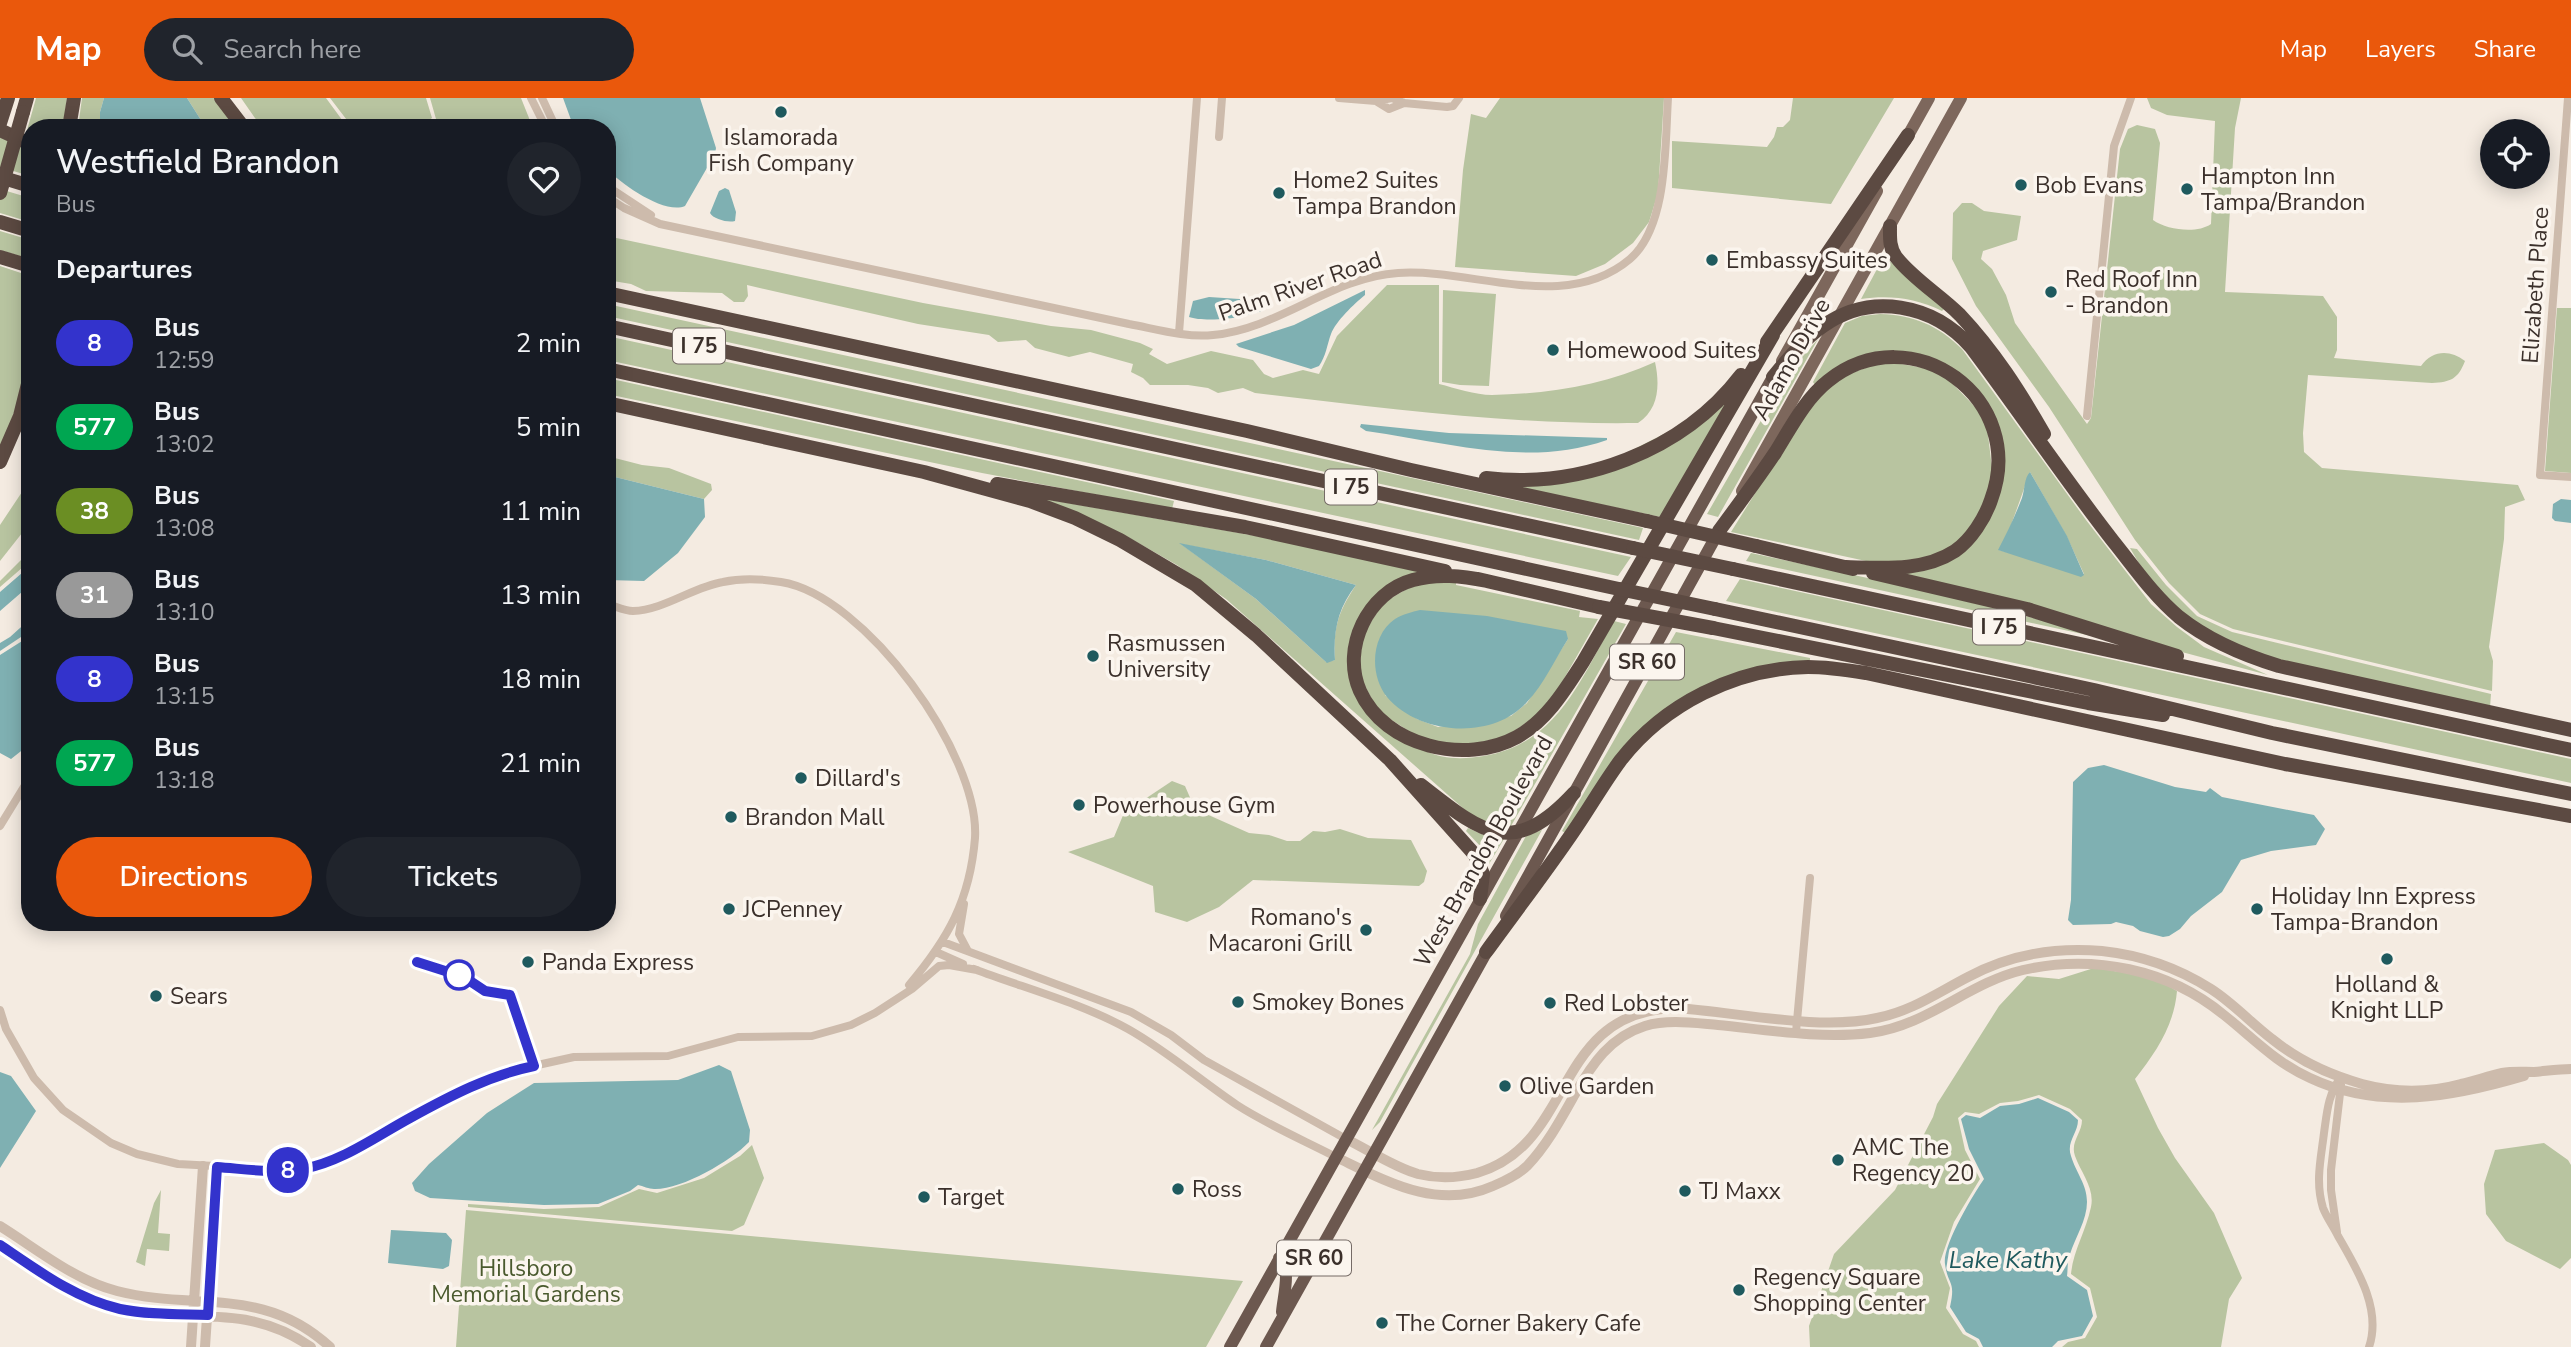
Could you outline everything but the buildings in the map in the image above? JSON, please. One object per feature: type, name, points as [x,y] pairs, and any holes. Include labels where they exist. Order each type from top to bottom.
[{"type":"highway","points":[[70,119],[73,98]]},
{"type":"highway","points":[[221,98],[237,119]]},
{"type":"highway","points":[[0,123],[8,99]]},
{"type":"highway","points":[[0,193],[21,119]]},
{"type":"highway","points":[[0,130],[21,140]]},
{"type":"highway","points":[[1487,580],[1456,575],[1410,580],[1378,600],[1366,617],[1357,635],[1354,670],[1360,691],[1370,707],[1383,722],[1397,732],[1423,744],[1445,749],[1481,748],[1499,745],[1517,737],[1548,711],[1583,662],[1773,335],[1908,135]]},
{"type":"highway","points":[[0,177],[21,183]]},
{"type":"highway","points":[[0,222],[21,228]]},
{"type":"highway","points":[[1890,226],[1890,244],[1895,256],[1954,310],[1997,359],[2092,514]]},
{"type":"highway","points":[[0,257],[21,263]]},
{"type":"highway","points":[[616,295],[1220,425],[2027,609],[2266,684]]},
{"type":"highway","points":[[1773,377],[1811,335],[1839,316],[1876,306],[1900,307],[1927,314],[1955,330],[1978,356],[2139,575],[2169,608],[2206,636],[2235,651],[2279,666],[2571,730]]},
{"type":"highway","name":"I 75","points":[[616,328],[2571,750]]},
{"type":"highway","points":[[1410,470],[1525,481],[1587,473],[1610,466],[1669,438],[1702,414],[1734,385],[1773,335]]},
{"type":"highway","points":[[1719,531],[1761,474],[1811,398],[1826,382],[1849,367],[1874,359],[1901,356],[1937,366],[1957,377],[1975,393],[1988,414],[1996,435],[2000,459],[1996,488],[1987,511],[1955,551],[1937,559],[1904,568],[1846,567]]},
{"type":"highway","name":"I 75","points":[[616,371],[2094,690],[2272,733],[2571,794]]},
{"type":"highway","name":"West Brandon Boulevard","points":[[1230,1347],[1773,377]]},
{"type":"highway","points":[[616,405],[923,472],[1006,494],[1063,514],[1170,567],[1256,635],[1390,760],[1475,855],[1483,874],[1480,899]]},
{"type":"highway","points":[[0,462],[21,412]]},
{"type":"highway","points":[[923,472],[1245,527],[1599,607],[2088,703],[2272,733]]},
{"type":"highway","name":"SR 60","points":[[1266,1347],[1719,531]]},
{"type":"highway","points":[[1486,952],[1631,748],[1668,714],[1683,705],[1726,683],[1776,669],[1808,667],[1866,673],[2286,764],[2571,816]]},
{"type":"highway","points":[[1390,760],[1470,822],[1487,830],[1519,832],[1546,821],[1574,793]]},
{"type":"highway","points":[[1279,1258],[1286,1269],[1281,1320]]},
{"type":"main road","name":"Adamo Drive","points":[[1773,377],[1929,98]]},
{"type":"main road","name":"Adamo Drive","points":[[1719,531],[1961,98]]},
{"type":"street","points":[[531,98],[542,119]]},
{"type":"street","points":[[542,98],[552,119]]},
{"type":"street","points":[[1179,333],[1197,98]]},
{"type":"street","points":[[1219,137],[1222,98]]},
{"type":"street","points":[[1339,98],[1376,101],[1392,98],[1404,103],[1447,107],[1453,106],[1459,98]]},
{"type":"street","name":"Palm River Road","points":[[616,203],[660,224],[1179,333],[1213,335],[1259,324],[1369,277],[1399,272],[1553,286],[1582,284],[1607,275],[1632,258],[1652,227],[1662,194],[1668,98]]},
{"type":"street","points":[[2087,416],[2114,146],[2131,98]]},
{"type":"street","name":"Elizabeth Place","points":[[2568,98],[2540,475],[2571,477]]},
{"type":"street","name":"Palm River Road","points":[[616,192],[652,216],[690,230]]},
{"type":"street","points":[[616,607],[631,611],[650,608],[724,582],[762,580],[804,588],[849,617],[887,655],[928,708],[949,743],[968,788],[975,836],[959,934],[968,951]]},
{"type":"street","points":[[0,826],[21,792]]},
{"type":"street","points":[[1797,1032],[1811,878]]},
{"type":"street","points":[[901,996],[943,942],[964,897]]},
{"type":"street","points":[[943,942],[1131,1012],[1171,1035],[1204,1060],[1346,1139],[1405,1169],[1432,1177],[1460,1176],[1509,1160],[1530,1141],[1591,1044],[1615,1024],[1642,1012],[1692,1009],[1840,1023],[1874,1019],[1902,1012],[1969,976],[2010,960],[2058,951],[2115,953],[2156,962],[2200,982],[2232,1004],[2281,1046],[2304,1060],[2341,1077],[2387,1089],[2417,1091],[2461,1085],[2506,1072],[2571,1069]]},
{"type":"street","points":[[936,952],[1105,1017],[1165,1051],[1240,1107],[1363,1170],[1426,1195],[1459,1196],[1488,1189],[1526,1168],[1551,1135],[1601,1054],[1631,1032],[1661,1023],[1691,1023],[1839,1036],[1874,1033],[1905,1025],[1974,989],[2016,972],[2070,964],[2112,966],[2156,976],[2195,995],[2284,1065],[2337,1088],[2394,1098],[2427,1098],[2466,1092],[2535,1072]]},
{"type":"street","points":[[0,1010],[6,1030],[34,1078],[62,1110],[111,1143],[137,1154],[178,1164],[276,1171],[303,1169],[354,1151],[480,1082],[514,1070],[586,1056],[662,1057],[738,1037],[812,1036],[851,1026],[875,1013],[912,989],[939,965],[977,970]]},
{"type":"street","points":[[1691,1023],[1692,1009]]},
{"type":"street","points":[[1902,1012],[1905,1025]]},
{"type":"street","points":[[2341,1077],[2337,1088],[2331,1190],[2338,1234],[2371,1304],[2373,1325],[2369,1347]]},
{"type":"street","points":[[1568,1078],[1580,1085]]},
{"type":"street","points":[[191,1347],[203,1166]]},
{"type":"street","points":[[205,1347],[217,1167]]},
{"type":"street","points":[[0,1226],[97,1285],[136,1295],[208,1301],[270,1311],[304,1326],[330,1347]]},
{"type":"street","points":[[0,1245],[74,1292],[102,1304],[133,1311],[208,1315],[262,1322],[284,1330],[311,1347]]},
{"type":"green space","points":[[36,98],[67,98],[64,119],[30,119]]},
{"type":"green space","points":[[82,98],[104,98],[100,119],[79,119]]},
{"type":"green space","points":[[187,98],[218,98],[233,119],[200,119]]},
{"type":"green space","points":[[241,98],[326,98],[341,119],[256,119]]},
{"type":"green space","points":[[330,98],[426,98],[432,118],[431,119],[346,119]]},
{"type":"green space","points":[[430,98],[521,98],[529,119],[436,119]]},
{"type":"green space","points":[[1500,98],[1664,98],[1658,193],[1649,222],[1633,243],[1605,264],[1576,276],[1455,267],[1463,170],[1471,114],[1486,118]]},
{"type":"green space","points":[[1793,98],[1894,98],[1831,204],[1672,188],[1672,141],[1767,147],[1777,127],[1783,127],[1790,120]]},
{"type":"green space","points":[[2147,98],[2241,98],[2235,128],[2225,292],[2323,296],[2337,317],[2337,350],[2334,358],[2421,366],[2436,354],[2447,353],[2465,361],[2456,376],[2439,383],[2308,375],[2304,452],[2322,468],[2518,485],[2525,500],[2505,507],[2504,539],[2489,647],[2493,661],[2492,691],[2233,629],[2200,614],[2169,583],[2135,540],[2049,407],[1976,306],[1952,259],[1953,213],[1962,203],[1972,203],[1984,211],[2021,216],[2017,240],[1983,251],[1981,259],[1992,269],[2006,295],[2015,323],[2087,424],[2091,418],[2120,149],[2128,129],[2137,125],[2155,129],[2160,143],[2153,220],[2182,230],[2198,229],[2211,224],[2215,121],[2167,115],[2151,108]]},
{"type":"green space","points":[[0,137],[21,147],[21,173],[0,167]]},
{"type":"green space","points":[[0,189],[21,195],[21,219],[0,213]]},
{"type":"green space","points":[[0,231],[21,237],[21,256],[0,250]]},
{"type":"green space","points":[[616,238],[923,303],[1051,326],[1091,330],[1140,343],[1153,349],[1149,354],[1167,364],[1211,351],[1253,360],[1264,374],[1273,378],[1303,370],[1319,374],[1337,336],[1387,285],[1439,285],[1439,384],[1485,395],[1534,393],[1616,377],[1655,362],[1657,388],[1654,404],[1638,423],[1542,421],[1398,410],[1255,393],[1243,388],[1218,393],[1208,388],[1188,385],[1150,385],[1131,372],[1133,364],[1090,352],[1069,357],[1035,348],[1026,340],[998,342],[989,335],[918,324],[747,285],[748,296],[744,302],[734,302],[722,293],[646,291],[631,284],[616,282]]},
{"type":"green space","points":[[1884,256],[1944,309],[1942,311],[1902,299],[1861,299]]},
{"type":"green space","points":[[0,266],[21,273],[21,390],[0,448]]},
{"type":"green space","points":[[1443,290],[1496,294],[1489,386],[1442,382]]},
{"type":"green space","points":[[616,306],[1643,528],[1639,540],[616,318]]},
{"type":"green space","points":[[2557,308],[2571,308],[2571,473],[2545,471]]},
{"type":"green space","points":[[1880,314],[1914,319],[1953,341],[1962,349],[2086,520],[2151,604],[2204,647],[2268,675],[1894,575],[1960,551],[2002,480],[1975,388],[1887,353],[1817,388],[1813,382],[1845,323],[1862,316]],"holes":[[[2030,472],[2067,537],[2084,574],[1999,550]]]},
{"type":"green space","points":[[616,338],[1631,557],[1618,576],[616,362]]},
{"type":"green space","points":[[1818,339],[1718,517],[1707,514],[1789,372]]},
{"type":"green space","points":[[1885,361],[1940,371],[1986,418],[1994,485],[1967,534],[1947,549],[1927,558],[1888,562],[1866,561],[1731,532],[1802,418],[1835,379]]},
{"type":"green space","points":[[616,380],[1174,501],[1172,509],[982,473],[616,396]]},
{"type":"green space","points":[[1727,402],[1661,517],[1521,488],[1521,485],[1571,481]]},
{"type":"green space","points":[[616,458],[669,468],[711,484],[712,490],[704,499],[616,477]]},
{"type":"green space","points":[[21,494],[21,534],[0,561],[0,525]]},
{"type":"green space","points":[[1034,497],[1262,537],[1421,570],[1365,611],[1357,692],[1421,748],[1447,757],[1484,756],[1509,749],[1531,738],[1564,706],[1614,621],[1626,624],[1511,826],[1495,825],[1473,817],[1226,599],[1177,565],[1126,536]],"holes":[[[1181,544],[1266,560],[1356,585],[1338,621],[1335,660],[1326,662],[1256,599]]]},
{"type":"green space","points":[[2130,548],[2137,549],[2166,585],[2197,616],[2232,632],[2491,694],[2490,708],[2256,654],[2201,628],[2181,613],[2147,577]]},
{"type":"green space","points":[[1751,553],[1933,592],[2110,640],[1746,561]]},
{"type":"green space","points":[[21,560],[21,569],[0,587],[0,581]]},
{"type":"green space","points":[[1740,579],[2571,759],[2571,783],[1726,601]]},
{"type":"green space","points":[[1456,581],[1456,585],[1580,611],[1579,617],[1598,619],[1557,691],[1541,713],[1505,737],[1467,745],[1423,740],[1379,712],[1363,683],[1359,658],[1364,633],[1383,603],[1417,583]],"holes":[[[1568,639],[1527,703],[1511,716],[1438,727],[1417,719],[1385,695]]]},
{"type":"green space","points":[[1676,632],[1810,658],[1810,662],[1674,705],[1567,834],[1562,831]]},
{"type":"green space","points":[[1172,781],[1185,786],[1195,809],[1249,833],[1300,841],[1313,831],[1340,829],[1368,838],[1411,840],[1427,871],[1424,882],[1419,886],[1253,880],[1219,907],[1187,922],[1155,912],[1153,886],[1068,852],[1114,837],[1124,813]]},
{"type":"green space","points":[[1468,828],[1486,836],[1504,839],[1489,864],[1482,848],[1466,831]]},
{"type":"green space","points":[[1542,830],[1380,1122],[1372,1130],[1470,954],[1478,924],[1526,836]]},
{"type":"green space","points":[[2094,968],[2147,978],[2177,991],[2172,1016],[2163,1038],[2135,1079],[2175,1158],[2214,1213],[2242,1278],[2229,1299],[2221,1347],[2062,1347],[2068,1342],[2085,1338],[2097,1317],[2090,1288],[2071,1274],[2092,1200],[2074,1151],[2082,1120],[2070,1109],[2039,1095],[2000,1103],[1979,1114],[1965,1112],[1958,1118],[1965,1150],[1980,1179],[1954,1222],[1940,1262],[1950,1288],[1946,1308],[1963,1334],[1976,1341],[1979,1347],[1810,1347],[1809,1326],[1834,1254],[1895,1190],[1933,1117],[1937,1104],[1999,1006],[2027,976],[2059,979]]},
{"type":"green space","points":[[2544,1143],[2571,1165],[2571,1258],[2560,1269],[2506,1241],[2486,1214],[2484,1184],[2495,1150]]},
{"type":"green space","points":[[752,1145],[764,1178],[744,1225],[732,1231],[468,1207],[468,1204],[544,1209],[599,1207],[639,1189],[657,1193],[704,1178],[740,1156]]},
{"type":"green space","points":[[161,1190],[158,1233],[170,1234],[169,1251],[147,1249],[145,1266],[136,1262],[154,1203]]},
{"type":"green space","name":"Hillsboro Memorial Gardens","points":[[466,1210],[1243,1281],[1206,1347],[456,1347]]},
{"type":"water","points":[[104,98],[187,98],[200,119],[100,119]]},
{"type":"water","points":[[563,98],[700,98],[716,148],[715,154],[685,206],[666,206],[633,190],[616,177],[616,119],[571,119]]},
{"type":"water","points":[[725,188],[729,190],[736,212],[735,221],[721,220],[710,213],[719,191]]},
{"type":"water","points":[[1365,290],[1365,295],[1333,329],[1319,366],[1311,369],[1236,344],[1294,325]]},
{"type":"water","points":[[1209,297],[1270,301],[1272,304],[1266,309],[1245,316],[1207,319],[1189,317],[1193,301]]},
{"type":"water","points":[[1361,424],[1449,433],[1607,440],[1547,452],[1517,452],[1457,446],[1366,431],[1360,427]]},
{"type":"water","points":[[2030,472],[2067,536],[2084,575],[2081,577],[1998,550],[2019,505]]},
{"type":"water","points":[[616,477],[704,499],[705,517],[678,553],[644,581],[616,580]]},
{"type":"water","points":[[2561,499],[2571,500],[2571,523],[2555,521],[2552,518],[2553,504]]},
{"type":"water","points":[[1179,543],[1266,560],[1356,585],[1338,620],[1335,660],[1327,663],[1256,599]]},
{"type":"water","points":[[21,574],[21,593],[0,611],[0,592]]},
{"type":"water","points":[[1420,610],[1487,616],[1566,631],[1568,639],[1539,687],[1513,715],[1476,728],[1436,726],[1401,710],[1387,697],[1377,678],[1375,667],[1377,645],[1387,626],[1398,617]]},
{"type":"water","points":[[21,627],[21,637],[0,651],[0,643]]},
{"type":"water","points":[[21,642],[21,751],[11,759],[0,753],[0,655]]},
{"type":"water","points":[[2104,765],[2175,787],[2206,792],[2210,788],[2222,797],[2314,815],[2325,829],[2316,845],[2271,851],[2241,860],[2222,892],[2169,936],[2140,931],[2133,926],[2116,922],[2073,925],[2068,920],[2071,900],[2073,782],[2088,768]]},
{"type":"water","points":[[719,1065],[731,1071],[750,1130],[749,1142],[741,1150],[691,1180],[665,1188],[652,1189],[638,1185],[598,1204],[544,1205],[430,1198],[415,1191],[412,1183],[429,1164],[487,1113],[534,1083],[678,1080]]},
{"type":"water","points":[[0,1072],[11,1076],[36,1111],[0,1168]]},
{"type":"water","name":"Lake Kathy","points":[[2038,1098],[2069,1112],[2078,1120],[2070,1151],[2087,1202],[2083,1222],[2069,1257],[2067,1276],[2087,1290],[2093,1316],[2082,1336],[2058,1341],[2052,1347],[1983,1347],[1979,1339],[1966,1332],[1950,1307],[1952,1287],[1945,1264],[1953,1233],[1984,1179],[1969,1149],[1961,1119],[1966,1115],[1980,1118],[2000,1106]]},
{"type":"water","points":[[391,1230],[446,1233],[452,1240],[449,1266],[443,1269],[388,1263]]},
{"type":"bus line","name":"8","points":[[0,1245],[74,1292],[102,1304],[146,1313],[208,1315],[217,1167],[276,1171],[303,1169],[324,1163],[354,1151],[480,1082],[534,1066],[510,995],[485,991],[464,977],[417,962]]},
{"type":"place","name":"Islamorada Fish Company","points":[[781,112]]},
{"type":"place","name":"Bob Evans","points":[[2021,185]]},
{"type":"place","name":"Hampton Inn Tampa/Brandon","points":[[2187,189]]},
{"type":"place","name":"Home2 Suites Tampa Brandon","points":[[1279,193]]},
{"type":"place","name":"Embassy Suites","points":[[1712,260]]},
{"type":"place","name":"Red Roof Inn - Brandon","points":[[2051,292]]},
{"type":"place","name":"Homewood Suites","points":[[1553,350]]},
{"type":"place","name":"Rasmussen University","points":[[1093,656]]},
{"type":"place","name":"Dillard's","points":[[801,778]]},
{"type":"place","name":"Powerhouse Gym","points":[[1079,805]]},
{"type":"place","name":"Brandon Mall","points":[[731,817]]},
{"type":"place","name":"JCPenney","points":[[729,909]]},
{"type":"place","name":"Holiday Inn Express Tampa-Brandon","points":[[2257,909]]},
{"type":"place","name":"Romano's Macaroni Grill","points":[[1366,930]]},
{"type":"place","name":"Holland & Knight LLP","points":[[2387,959]]},
{"type":"place","name":"Panda Express","points":[[528,962]]},
{"type":"place","name":"Sears","points":[[156,996]]},
{"type":"place","name":"Smokey Bones","points":[[1238,1002]]},
{"type":"place","name":"Red Lobster","points":[[1550,1003]]},
{"type":"place","name":"Olive Garden","points":[[1505,1086]]},
{"type":"place","name":"AMC The Regency 20","points":[[1838,1160]]},
{"type":"place","name":"Ross","points":[[1178,1189]]},
{"type":"place","name":"TJ Maxx","points":[[1685,1191]]},
{"type":"place","name":"Target","points":[[924,1197]]},
{"type":"place","name":"Regency Square Shopping Center","points":[[1739,1290]]},
{"type":"place","name":"The Corner Bakery Cafe","points":[[1382,1323]]}]
